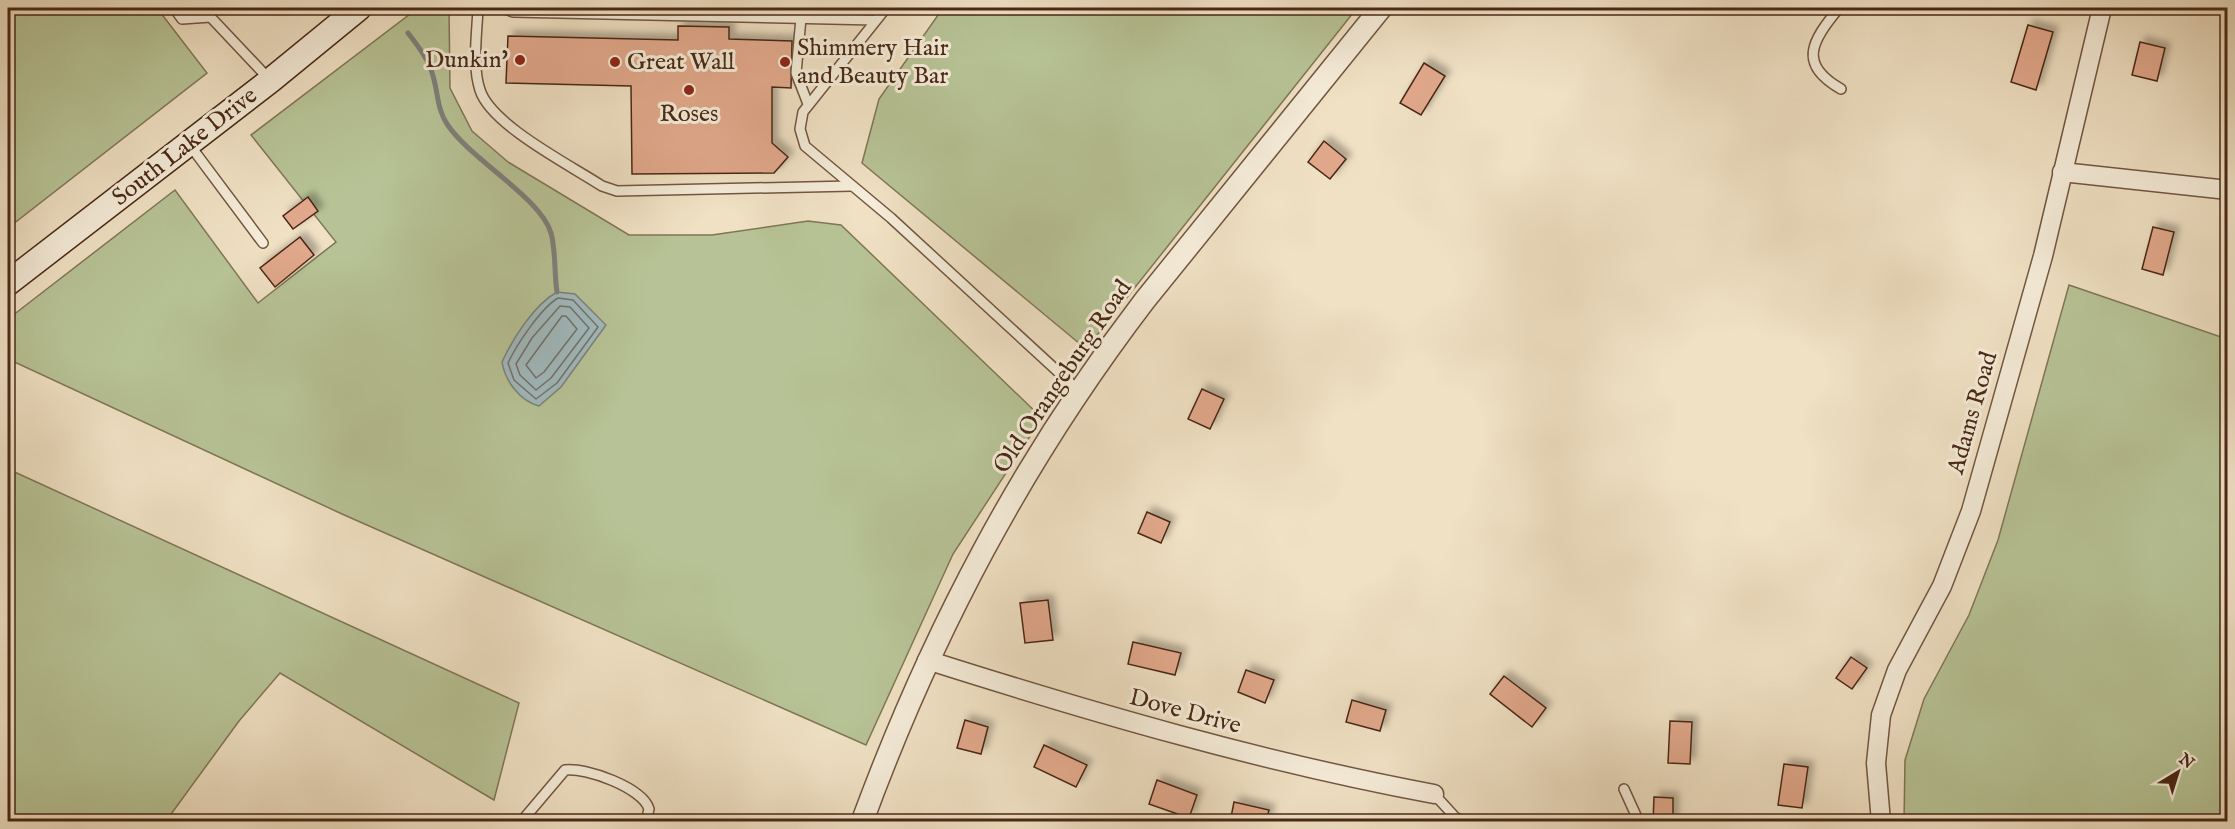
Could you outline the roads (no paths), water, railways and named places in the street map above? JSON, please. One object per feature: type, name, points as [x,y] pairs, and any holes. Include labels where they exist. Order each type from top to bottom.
[{"type":"main road","name":"South Lake Drive","points":[[8,283],[271,80],[359,8]]},
{"type":"street","name":"Old Orangeburg Road","points":[[862,822],[927,660],[1003,512],[1079,391],[1145,300],[1381,8]]},
{"type":"street","name":"Adams Road","points":[[1881,822],[1876,763],[1881,715],[1897,670],[1942,586],[1968,521],[2043,256],[2102,8]]},
{"type":"street","points":[[2062,172],[2228,190]]},
{"type":"street","name":"Dove Drive","points":[[927,660],[1126,722],[1284,763],[1434,795]]},
{"type":"lane","points":[[174,8],[182,19],[210,11]]},
{"type":"lane","points":[[183,8],[185,11],[210,11]]},
{"type":"lane","points":[[192,8],[210,11]]},
{"type":"lane","points":[[202,8],[210,11],[271,80]]},
{"type":"lane","points":[[478,8],[477,80],[485,103],[502,121],[602,186],[617,191],[852,186]]},
{"type":"lane","points":[[503,8],[513,12],[875,20]]},
{"type":"lane","points":[[886,8],[803,112],[800,129],[805,146],[891,218],[1079,391]]},
{"type":"lane","points":[[1839,8],[1816,41],[1813,54],[1815,68],[1821,78],[1841,89]]},
{"type":"lane","points":[[801,18],[796,73],[808,104]]},
{"type":"lane","points":[[189,144],[263,243]]},
{"type":"lane","points":[[521,822],[565,770],[574,769],[585,770],[641,796],[649,809],[646,822]]},
{"type":"lane","points":[[1624,789],[1639,822]]},
{"type":"lane","points":[[1434,795],[1455,817],[1465,822]]},
{"type":"water","points":[[557,292],[575,294],[606,325],[561,387],[539,406],[526,400],[514,389],[506,376],[502,362],[532,314]]},
{"type":"waterway","points":[[408,33],[429,64],[441,112],[447,124],[472,151],[520,192],[545,220],[553,240],[557,292]]},
{"type":"place","name":"Dunkin'","points":[[520,60]]},
{"type":"place","name":"Great Wall","points":[[615,62]]},
{"type":"place","name":"Shimmery Hair and Beauty Bar","points":[[785,62]]},
{"type":"place","name":"Roses","points":[[689,90]]}]
